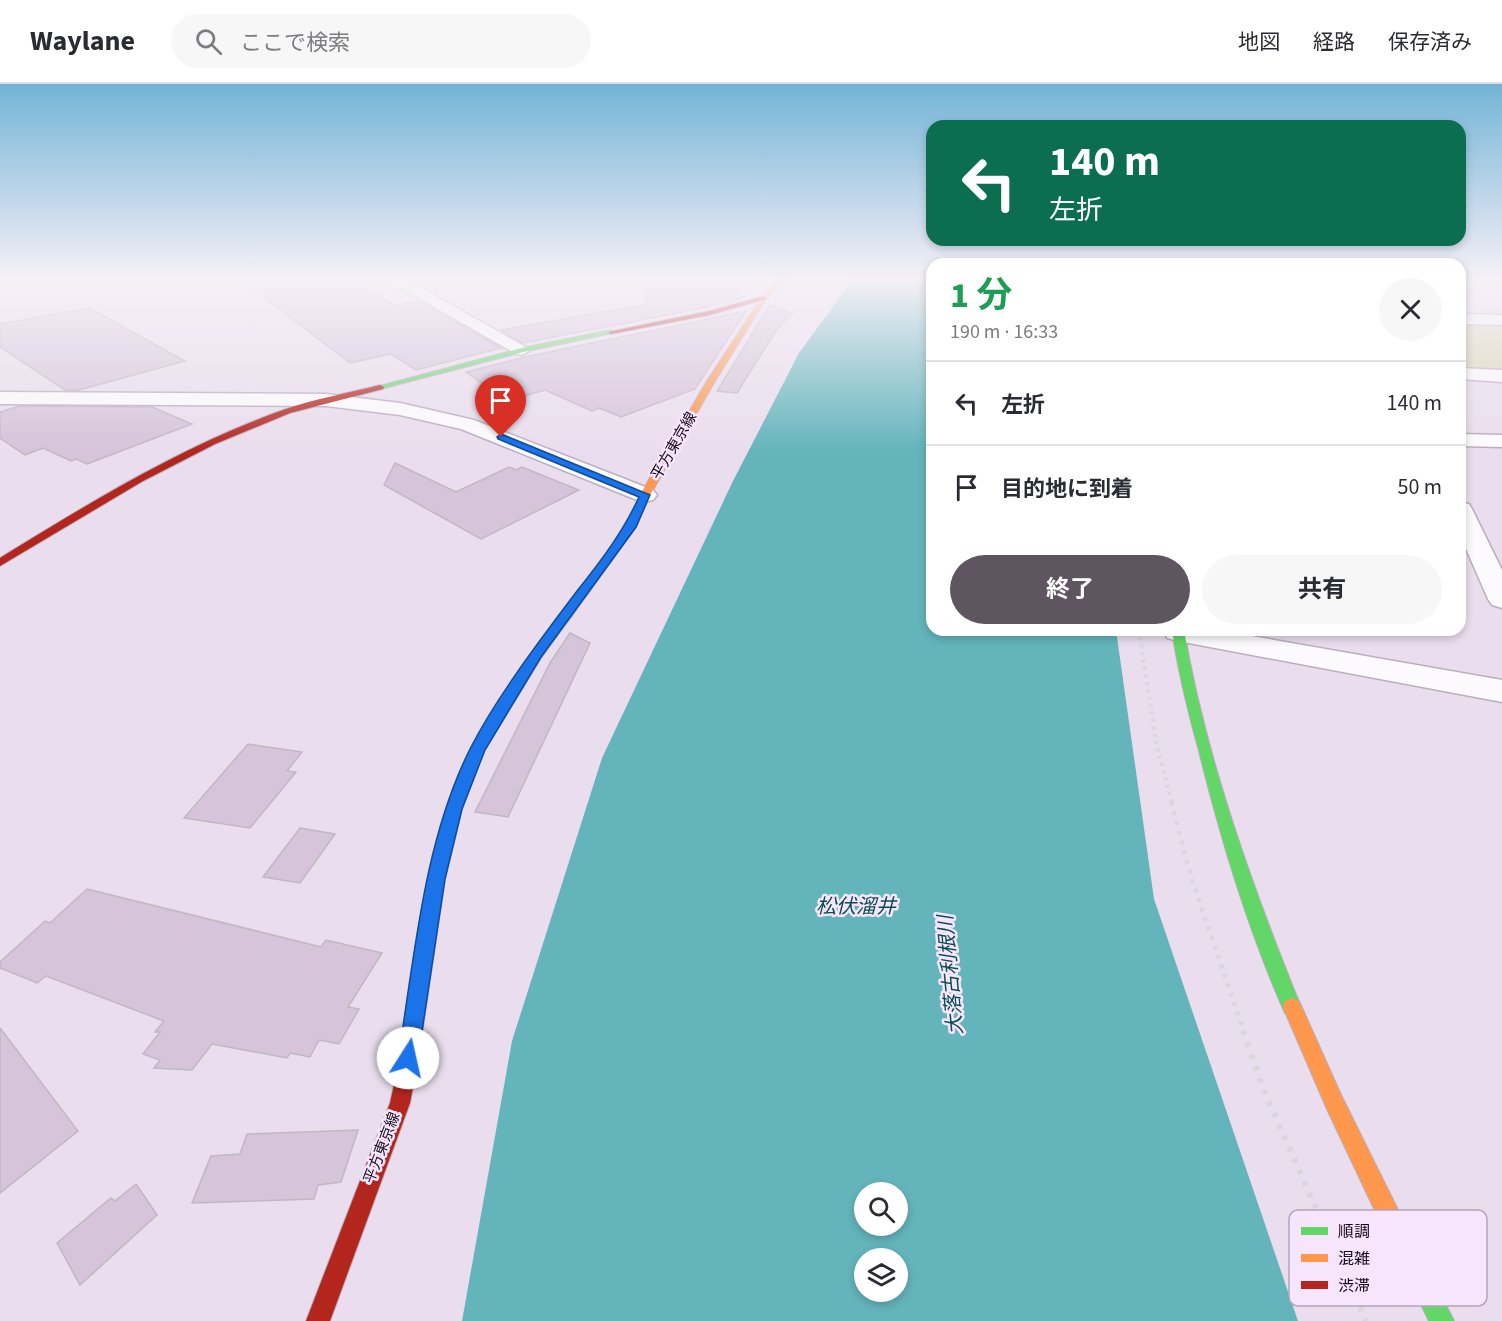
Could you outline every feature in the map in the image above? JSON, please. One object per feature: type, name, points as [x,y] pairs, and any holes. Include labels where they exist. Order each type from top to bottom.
[{"type":"street","points":[[496,336],[522,350]]},
{"type":"street","points":[[0,563],[96,502],[224,437],[288,411],[522,350],[595,336]]},
{"type":"street","name":"平方東京線","points":[[318,1321],[400,1102],[428,947],[437,879],[454,809],[477,750],[536,656],[631,527],[645,495],[740,336]]},
{"type":"street","points":[[1466,374],[1502,376]]},
{"type":"street","points":[[0,398],[326,400],[400,409],[467,424],[645,495]]},
{"type":"street","points":[[1466,440],[1502,441]]},
{"type":"street","points":[[1466,522],[1502,599]]},
{"type":"street","points":[[1179,636],[1209,771],[1243,877],[1289,1000],[1389,1210]]},
{"type":"street","points":[[1205,636],[1502,691]]},
{"type":"street","points":[[1435,1306],[1442,1321]]},
{"type":"shaded area","points":[[1466,336],[1502,336],[1502,376],[1466,374]]},
{"type":"water","name":"松伏溜井","points":[[812,336],[926,336],[926,636],[1117,636],[1154,899],[1289,1295],[1289,1306],[1293,1306],[1298,1321],[462,1321],[512,1041],[602,758],[733,481],[799,353]]},
{"type":"building","points":[[0,336],[139,336],[185,361],[79,390],[65,390],[0,347]]},
{"type":"building","points":[[314,336],[479,336],[501,348],[416,370],[391,354],[350,363]]},
{"type":"building","points":[[511,336],[560,336],[523,343]]},
{"type":"building","points":[[627,336],[730,336],[695,389],[621,417],[599,408],[592,411],[545,390],[506,401],[466,372]]},
{"type":"building","points":[[751,336],[773,336],[737,393],[717,391]]},
{"type":"building","points":[[20,406],[152,407],[192,424],[87,464],[76,459],[71,461],[43,448],[25,455],[0,438],[0,412]]},
{"type":"building","points":[[395,463],[456,492],[509,467],[516,470],[522,467],[579,490],[481,539],[384,485]]},
{"type":"building","points":[[570,633],[590,643],[508,817],[475,812],[550,663]]},
{"type":"building","points":[[248,744],[302,752],[287,771],[296,772],[250,828],[184,818]]},
{"type":"building","points":[[300,828],[335,834],[300,883],[263,877]]},
{"type":"building","points":[[87,889],[321,947],[326,940],[382,953],[348,1007],[359,1009],[339,1044],[319,1040],[310,1057],[290,1053],[287,1058],[212,1044],[192,1070],[154,1068],[160,1060],[143,1054],[160,1032],[155,1032],[164,1021],[46,976],[37,983],[0,968],[0,962],[45,921],[50,923]]},
{"type":"building","points":[[0,1028],[78,1131],[0,1193]]},
{"type":"building","points":[[358,1130],[341,1182],[318,1185],[314,1199],[192,1203],[211,1156],[240,1154],[247,1134]]},
{"type":"building","points":[[136,1184],[157,1215],[80,1285],[57,1243],[111,1198],[115,1201]]},
{"type":"traffic: fast","points":[[380,387],[522,350],[593,336]]},
{"type":"traffic: fast","points":[[408,1060],[437,879],[454,809],[477,750],[536,656],[567,614]]},
{"type":"traffic: fast","points":[[1179,636],[1188,684],[1231,840],[1292,1007]]},
{"type":"traffic: fast","points":[[1434,1306],[1442,1321]]},
{"type":"traffic: slow","points":[[567,614],[631,527],[645,495],[740,336]]},
{"type":"traffic: slow","points":[[1292,1007],[1334,1102],[1386,1210]]},
{"type":"traffic: jam","points":[[0,563],[139,479],[212,442],[287,411],[380,387]]},
{"type":"traffic: jam","points":[[318,1321],[400,1103],[408,1060]]},
{"type":"route","points":[[408,1058],[428,947],[437,879],[454,809],[477,750],[536,656],[631,527],[645,495],[501,437]]},
{"type":"water label","name":"大落古利根川","points":[[951,975]]}]
